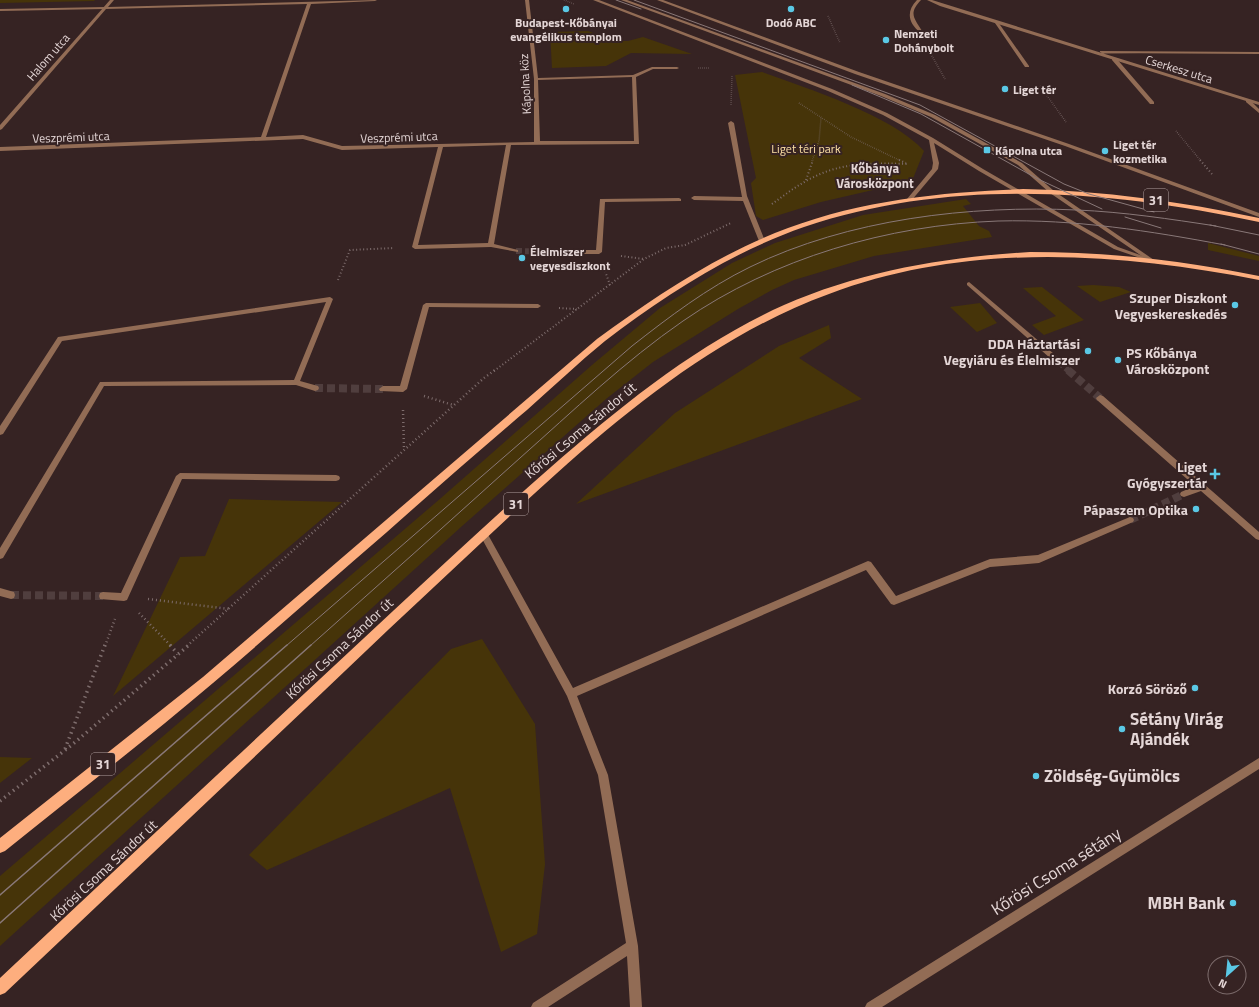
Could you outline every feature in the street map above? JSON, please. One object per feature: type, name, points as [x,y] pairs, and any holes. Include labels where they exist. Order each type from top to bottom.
[{"type":"main road","name":"31","points":[[0,846],[207,681],[600,341],[667,293],[701,272],[762,241],[790,230],[852,211],[909,200],[973,193],[1052,192],[1146,199],[1211,209],[1259,220]]},
{"type":"main road","name":"Kőrösi Csoma Sándor út","points":[[0,988],[484,533],[584,443],[666,377],[700,353],[779,310],[828,291],[882,274],[935,263],[1019,255],[1084,255],[1152,260]]},
{"type":"main road","name":"31","points":[[1152,260],[1202,267],[1259,278]]},
{"type":"street","name":"Halom utca","points":[[0,128],[112,0]]},
{"type":"street","points":[[0,10],[309,3],[375,0]]},
{"type":"street","name":"Kápolna köz","points":[[527,0],[536,78],[537,143]]},
{"type":"street","points":[[595,0],[830,90],[885,114],[931,139],[1017,192],[1116,248],[1152,260]]},
{"type":"street","points":[[623,0],[883,94],[933,116],[1020,164],[1052,192],[1152,260]]},
{"type":"street","points":[[659,0],[857,73],[1067,145],[1259,215]]},
{"type":"street","points":[[919,0],[914,4],[910,15],[920,31]]},
{"type":"street","name":"Cserkesz utca","points":[[929,0],[1259,104]]},
{"type":"street","points":[[263,139],[309,3]]},
{"type":"street","points":[[997,22],[1028,66]]},
{"type":"street","name":"Cserkesz utca","points":[[1093,52],[1259,53]]},
{"type":"street","points":[[1114,59],[1152,103]]},
{"type":"street","points":[[536,78],[634,76],[652,68],[677,68]]},
{"type":"street","name":"Veszprémi utca","points":[[0,150],[303,137],[342,148],[537,143],[637,143],[634,76]]},
{"type":"street","points":[[1248,101],[1259,112]]},
{"type":"street","points":[[731,123],[745,199],[762,241]]},
{"type":"street","points":[[909,200],[935,169],[936,163],[931,139]]},
{"type":"street","points":[[491,245],[509,144]]},
{"type":"street","points":[[441,145],[415,247],[491,245],[516,251]]},
{"type":"street","points":[[694,198],[745,199]]},
{"type":"street","points":[[576,252],[599,252],[602,200],[679,200]]},
{"type":"street","points":[[969,284],[1052,356]]},
{"type":"street","points":[[296,382],[330,299]]},
{"type":"street","points":[[0,432],[60,339],[330,299]]},
{"type":"street","points":[[383,389],[403,389],[426,305],[538,306]]},
{"type":"street","points":[[0,555],[102,384],[296,382],[315,388]]},
{"type":"street","points":[[1100,398],[1259,537]]},
{"type":"street","points":[[103,596],[124,597],[180,476],[336,478]]},
{"type":"street","points":[[1184,494],[1201,487]]},
{"type":"street","points":[[571,694],[868,565],[894,601],[990,563],[1039,559],[1130,520]]},
{"type":"street","points":[[484,533],[571,694],[603,775],[632,946],[636,1007]]},
{"type":"street","points":[[0,592],[11,595]]},
{"type":"street","name":"Kőrösi Csoma sétány","points":[[871,1007],[1259,763]]},
{"type":"street","points":[[537,1007],[632,946]]},
{"type":"path","points":[[828,16],[842,49]]},
{"type":"path","points":[[677,68],[709,68]]},
{"type":"path","points":[[731,123],[732,75]]},
{"type":"path","points":[[1040,86],[1070,128]]},
{"type":"path","points":[[795,100],[851,137],[908,164],[916,166]]},
{"type":"path","points":[[806,180],[819,141],[821,118]]},
{"type":"path","points":[[1176,132],[1215,178]]},
{"type":"path","points":[[0,800],[65,750],[178,654],[484,378],[644,259],[666,248],[686,245],[767,208],[806,180],[833,169],[871,163],[908,164]]},
{"type":"path","points":[[330,299],[350,250],[415,247]]},
{"type":"path","points":[[404,450],[403,389],[454,405]]},
{"type":"path","points":[[124,597],[229,609]]},
{"type":"path","points":[[124,597],[178,654]]},
{"type":"path","points":[[65,750],[124,597]]},
{"type":"green space","points":[[0,0],[95,0],[0,3]]},
{"type":"green space","points":[[588,31],[614,41],[628,41],[643,37],[692,54],[631,53],[606,66],[552,68],[550,32]]},
{"type":"green space","name":"Liget téri park","points":[[762,72],[848,104],[892,126],[910,138],[924,151],[912,181],[821,202],[763,220],[756,216],[751,183],[756,178],[735,75]]},
{"type":"green space","points":[[966,199],[971,204],[963,206],[979,226],[989,231],[992,237],[874,256],[794,280],[772,290],[738,309],[653,362],[606,399],[461,527],[0,946],[0,876],[660,308],[732,263],[775,243],[863,215]]},
{"type":"green space","points":[[1208,243],[1259,256],[1259,261],[1208,250]]},
{"type":"green space","points":[[1093,285],[1119,287],[1131,292],[1100,302],[1077,286]]},
{"type":"green space","points":[[1042,287],[1084,320],[1044,335],[1032,325],[1056,316],[1023,288]]},
{"type":"green space","points":[[980,303],[997,323],[977,332],[950,307]]},
{"type":"green space","points":[[829,325],[831,338],[799,358],[862,399],[576,504],[675,413],[779,346]]},
{"type":"green space","points":[[229,499],[342,502],[113,696],[180,557],[205,556]]},
{"type":"green space","points":[[482,639],[535,724],[545,864],[537,934],[501,952],[450,788],[267,870],[249,855],[451,649]]},
{"type":"green space","points":[[0,757],[32,758],[0,783]]},
{"type":"tunnel","points":[[516,251],[576,252]]},
{"type":"tunnel","points":[[1052,356],[1069,371]]},
{"type":"tunnel","points":[[1068,370],[1100,398]]},
{"type":"tunnel","points":[[315,388],[383,389]]},
{"type":"tunnel","points":[[1130,520],[1184,494]]},
{"type":"tunnel","points":[[11,595],[103,596]]},
{"type":"tram line","points":[[616,0],[641,9]]},
{"type":"tram line","points":[[634,0],[920,105],[1064,184],[1089,194],[1154,212]]},
{"type":"tram line","points":[[852,85],[921,114],[1036,178],[1102,209]]},
{"type":"tram line","points":[[286,646],[632,346],[674,314],[719,284],[750,267],[827,237],[868,227],[952,213],[1036,209],[1077,210],[1130,214],[1212,225]]},
{"type":"tram line","points":[[1125,217],[1161,228]]},
{"type":"tram line","points":[[310,646],[620,370],[683,321],[718,299],[755,279],[833,249],[874,238],[915,229],[998,221],[1084,224],[1169,235],[1224,245]]},
{"type":"tram line","points":[[1212,225],[1216,226]]},
{"type":"tram line","points":[[1212,225],[1259,235]]},
{"type":"tram line","points":[[1224,245],[1259,254]]},
{"type":"tram line","points":[[0,895],[287,645]]},
{"type":"tram line","points":[[0,923],[311,645]]},
{"type":"place","name":"Budapest-Kőbányai evangélikus templom","points":[[566,9]]},
{"type":"place","name":"Dodó ABC","points":[[791,9]]},
{"type":"place","name":"Nemzeti Dohánybolt","points":[[886,40]]},
{"type":"place","name":"Liget tér","points":[[1005,89]]},
{"type":"place","name":"Kápolna utca","points":[[987,150]]},
{"type":"place","name":"Liget tér kozmetika","points":[[1105,151]]},
{"type":"place","name":"Élelmiszer vegyesdiszkont","points":[[522,258]]},
{"type":"place","name":"Szuper Diszkont Vegyeskereskedés","points":[[1235,305]]},
{"type":"place","name":"DDA Háztartási Vegyiáru és Élelmiszer","points":[[1088,351]]},
{"type":"place","name":"PS Kőbánya Városközpont","points":[[1118,360]]},
{"type":"place","name":"Liget Gyógyszertár","points":[[1215,474]]},
{"type":"place","name":"Pápaszem Optika","points":[[1196,509]]},
{"type":"place","name":"Korzó Söröző","points":[[1195,688]]},
{"type":"place","name":"Sétány Virág Ajándék","points":[[1122,729]]},
{"type":"place","name":"Zöldség-Gyümölcs","points":[[1036,776]]},
{"type":"place","name":"MBH Bank","points":[[1233,903]]},
{"type":"district","name":"Kőbánya Városközpont","points":[[875,176]]}]
